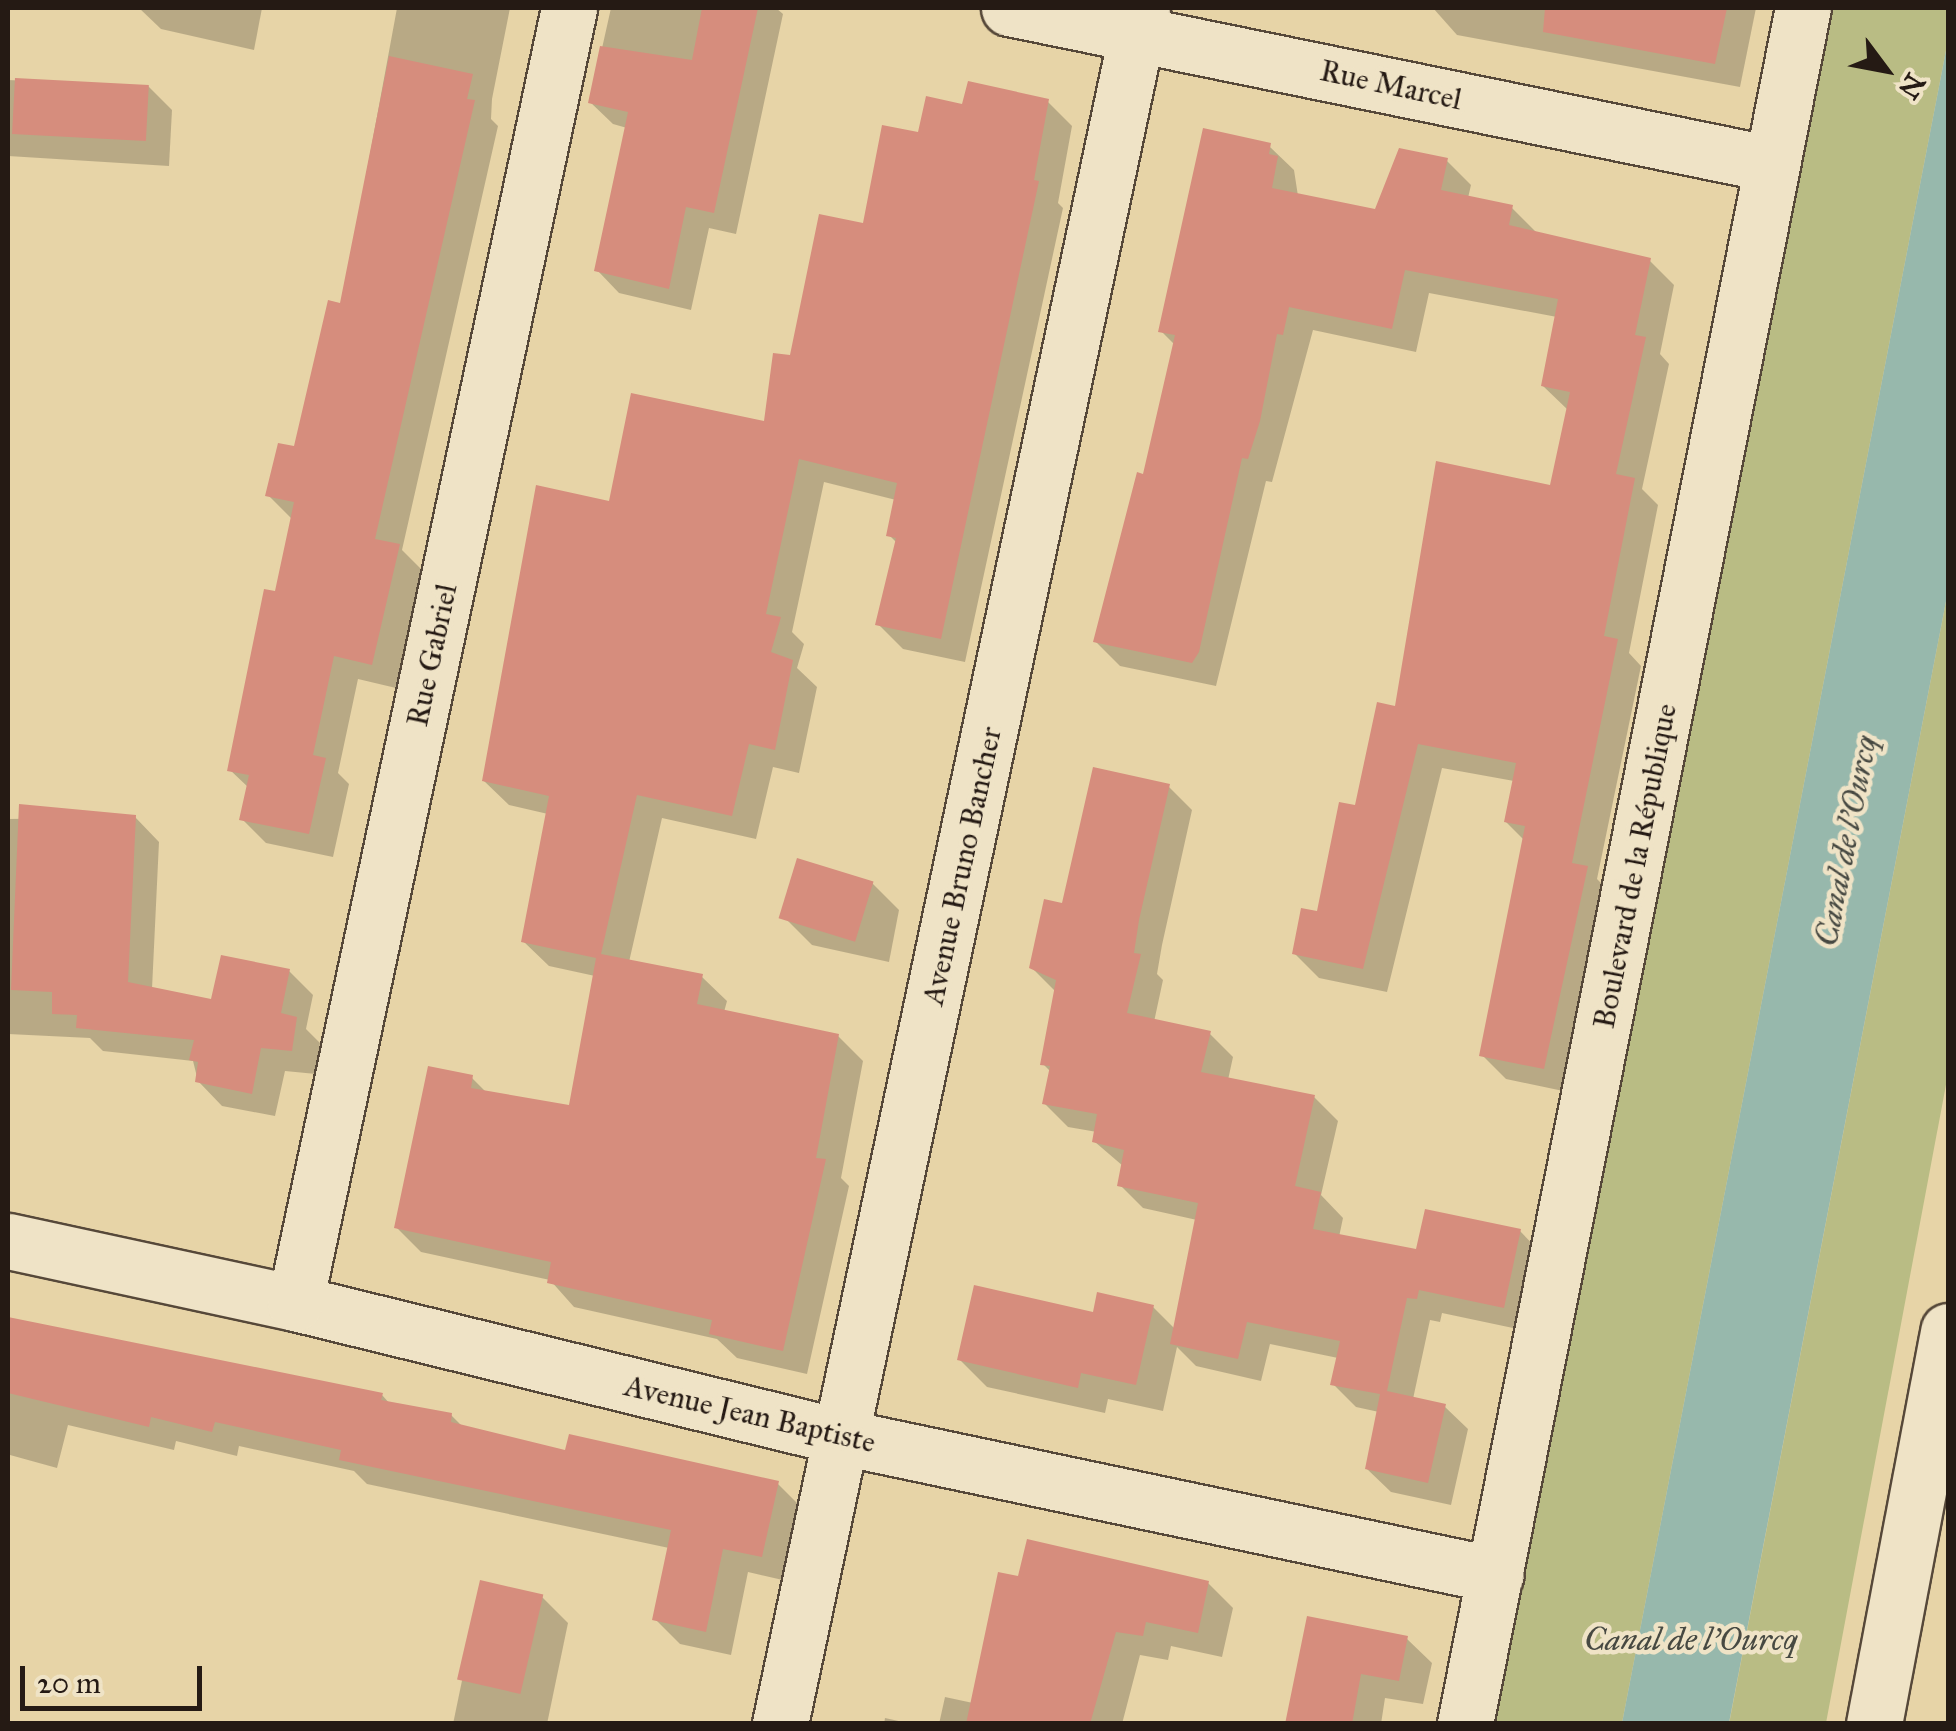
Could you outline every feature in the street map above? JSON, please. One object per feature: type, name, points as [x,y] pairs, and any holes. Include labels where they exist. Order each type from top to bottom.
[{"type":"street","name":"Rue Gabriel","points":[[295,1303],[569,8]]},
{"type":"street","name":"Rue Marcel","points":[[1009,8],[1139,20],[1772,164]]},
{"type":"street","name":"Boulevard de la République","points":[[1466,1724],[1803,8]]},
{"type":"street","name":"Avenue Bruno Bancher","points":[[780,1724],[1139,20]]},
{"type":"street","name":"Avenue Jean Baptiste","points":[[8,1241],[295,1303],[842,1437],[1496,1574]]},
{"type":"street","points":[[1874,1724],[1948,1339]]},
{"type":"green space","points":[[1833,8],[1948,8],[1948,40],[1622,1723],[1492,1724]]},
{"type":"green space","points":[[1948,591],[1948,1074],[1826,1723],[1729,1724]]},
{"type":"water","name":"Canal de l'Ourcq","points":[[1948,40],[1948,591],[1729,1723],[1622,1723]]},
{"type":"building","points":[[702,8],[758,8],[714,213],[686,207],[669,289],[594,271],[628,112],[588,103],[600,46],[692,60]]},
{"type":"building","points":[[1545,8],[1727,8],[1715,64],[1543,32]]},
{"type":"building","points":[[389,56],[473,74],[467,99],[475,100],[375,539],[400,544],[372,665],[334,656],[313,755],[326,758],[309,834],[239,820],[249,775],[227,771],[264,589],[275,591],[294,502],[265,496],[278,443],[294,446],[328,300],[340,303]]},
{"type":"building","points":[[15,78],[149,85],[146,141],[12,134]]},
{"type":"building","points":[[968,81],[1049,99],[1034,180],[1039,181],[941,639],[875,625],[896,538],[886,536],[897,483],[799,459],[766,614],[781,617],[771,652],[793,660],[775,750],[749,744],[732,816],[637,795],[601,954],[703,974],[697,1004],[839,1034],[816,1158],[826,1159],[783,1351],[709,1334],[712,1320],[547,1283],[551,1262],[394,1228],[428,1066],[473,1075],[471,1088],[569,1105],[596,958],[521,942],[549,796],[482,781],[536,485],[609,501],[631,393],[764,421],[773,353],[790,355],[819,214],[863,223],[882,125],[918,132],[926,96],[962,104]]},
{"type":"building","points":[[1203,128],[1271,143],[1269,154],[1278,156],[1272,188],[1375,209],[1399,148],[1448,158],[1441,190],[1513,205],[1509,225],[1651,258],[1635,335],[1646,337],[1616,474],[1635,478],[1604,636],[1618,639],[1572,863],[1588,866],[1544,1069],[1479,1056],[1525,826],[1504,822],[1516,763],[1418,744],[1363,969],[1292,954],[1301,908],[1317,911],[1339,802],[1355,805],[1377,702],[1395,706],[1436,461],[1550,485],[1570,392],[1541,386],[1558,299],[1405,270],[1392,329],[1289,307],[1283,335],[1277,334],[1260,421],[1248,459],[1242,458],[1199,652],[1192,663],[1093,642],[1137,472],[1143,474],[1175,335],[1158,332]]},
{"type":"building","points":[[1093,767],[1170,784],[1139,920],[1134,953],[1141,954],[1127,1013],[1211,1031],[1201,1072],[1315,1095],[1295,1186],[1321,1192],[1313,1229],[1416,1249],[1425,1209],[1521,1229],[1504,1308],[1419,1290],[1417,1299],[1407,1298],[1387,1391],[1446,1404],[1428,1483],[1365,1469],[1380,1394],[1330,1385],[1340,1341],[1247,1322],[1238,1359],[1170,1344],[1198,1203],[1117,1186],[1124,1150],[1092,1142],[1097,1114],[1042,1104],[1050,1066],[1040,1065],[1056,980],[1029,968],[1044,899],[1062,903]]},
{"type":"building","points":[[19,804],[136,815],[128,982],[211,999],[221,955],[290,969],[281,1013],[297,1017],[292,1051],[261,1048],[252,1094],[195,1082],[198,1062],[189,1060],[194,1040],[76,1028],[77,1015],[52,1014],[52,992],[11,990]]},
{"type":"building","points":[[797,858],[874,881],[855,942],[779,918]]},
{"type":"building","points":[[974,1285],[1093,1312],[1097,1292],[1154,1305],[1136,1385],[1081,1373],[1078,1388],[957,1360]]},
{"type":"building","points":[[8,1317],[383,1393],[381,1400],[452,1413],[451,1422],[565,1450],[569,1434],[779,1481],[762,1557],[723,1549],[706,1632],[652,1620],[671,1530],[339,1460],[341,1450],[215,1422],[212,1432],[151,1417],[149,1427],[8,1393]]},
{"type":"building","points":[[1027,1539],[1209,1581],[1198,1633],[1146,1622],[1143,1636],[1116,1632],[1090,1724],[966,1724],[998,1572],[1018,1576]]},
{"type":"building","points":[[480,1580],[543,1595],[520,1694],[457,1679]]},
{"type":"building","points":[[1307,1616],[1408,1636],[1399,1681],[1361,1674],[1352,1724],[1285,1724]]}]
